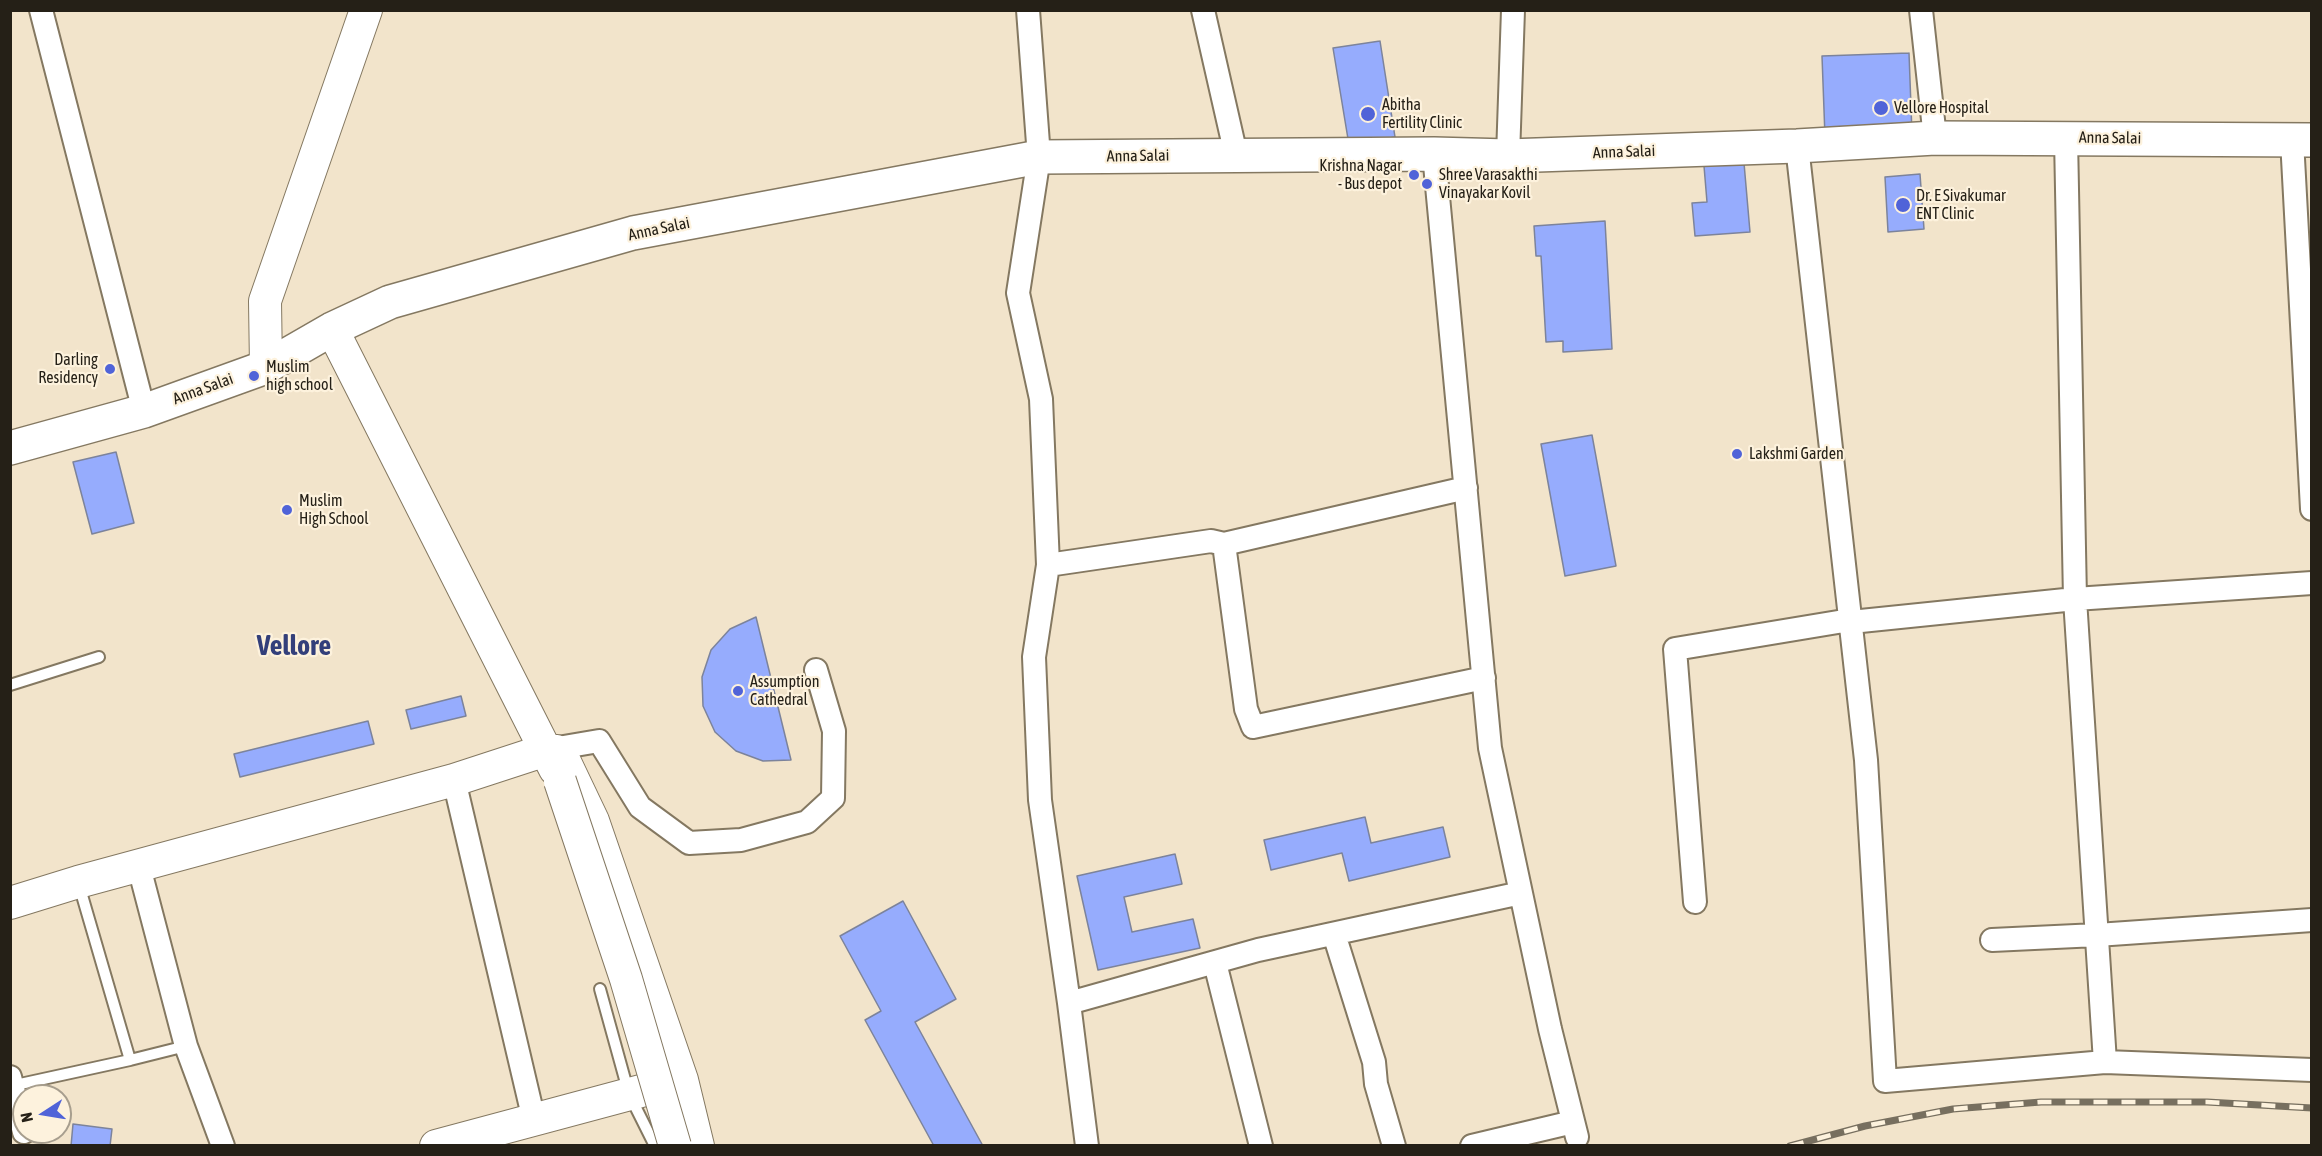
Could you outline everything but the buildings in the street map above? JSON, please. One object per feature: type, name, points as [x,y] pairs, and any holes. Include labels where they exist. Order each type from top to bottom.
[{"type":"main road","points":[[266,367],[265,302],[366,10]]},
{"type":"main road","name":"Anna Salai","points":[[10,448],[144,411],[266,367],[332,329],[390,303],[633,233],[1039,157],[1434,154],[1508,156],[1797,146],[1935,138],[2302,140]]},
{"type":"main road","points":[[332,329],[560,781],[626,979],[675,1146]]},
{"type":"main road","points":[[10,903],[78,882],[454,780],[546,750],[556,751],[563,758],[593,821],[682,1080],[698,1146]]},
{"type":"main road","points":[[436,1146],[487,1139],[534,1120],[682,1080]]},
{"type":"street","points":[[41,10],[144,411]]},
{"type":"street","points":[[1028,10],[1039,157],[1018,293],[1041,399],[1048,565],[1034,657],[1040,800],[1070,1003],[1087,1146]]},
{"type":"street","points":[[1203,10],[1236,155]]},
{"type":"street","points":[[1508,156],[1513,10]]},
{"type":"street","points":[[1921,10],[1935,138]]},
{"type":"street","points":[[2066,138],[2075,599],[2105,1062]]},
{"type":"street","points":[[2302,140],[2312,509]]},
{"type":"street","points":[[1797,146],[1866,760],[1885,1081],[2105,1062],[2312,1070]]},
{"type":"street","points":[[1434,154],[1490,748],[1550,1029],[1575,1130],[1472,1146]]},
{"type":"street","points":[[1048,565],[1211,541],[1224,544],[1466,488]]},
{"type":"street","points":[[1224,544],[1246,709],[1253,727],[1484,678]]},
{"type":"street","points":[[1695,902],[1675,649],[1850,620],[1851,622],[2075,599],[2312,583]]},
{"type":"street","points":[[546,750],[599,741],[640,807],[689,843],[741,840],[807,822],[833,798],[834,731],[816,670]]},
{"type":"street","points":[[454,780],[534,1120]]},
{"type":"street","points":[[139,867],[186,1046],[223,1146]]},
{"type":"street","points":[[1070,1003],[1258,950],[1521,893]]},
{"type":"street","points":[[1992,940],[2312,920]]},
{"type":"street","points":[[1334,934],[1374,1062],[1376,1084],[1394,1146]]},
{"type":"street","points":[[1215,963],[1261,1146]]},
{"type":"lane","points":[[10,686],[99,657]]},
{"type":"lane","points":[[78,882],[130,1060]]},
{"type":"lane","points":[[600,989],[629,1094],[655,1146]]},
{"type":"lane","points":[[11,1083],[130,1060],[186,1046]]},
{"type":"railway","points":[[1790,1146],[1865,1126],[1953,1109],[2041,1102],[2207,1102],[2312,1108]]},
{"type":"place","name":"Vellore Hospital","points":[[1881,108]]},
{"type":"place","name":"Abitha Fertility Clinic","points":[[1368,114]]},
{"type":"place","name":"Krishna Nagar - Bus depot","points":[[1414,175]]},
{"type":"place","name":"Shree Varasakthi Vinayakar Kovil","points":[[1427,184]]},
{"type":"place","name":"Dr. E Sivakumar ENT Clinic","points":[[1903,205]]},
{"type":"place","name":"Darling Residency","points":[[110,369]]},
{"type":"place","name":"Muslim high school","points":[[254,376]]},
{"type":"place","name":"Lakshmi Garden","points":[[1737,454]]},
{"type":"place","name":"Muslim High School","points":[[287,510]]},
{"type":"place","name":"Assumption Cathedral","points":[[738,691]]},
{"type":"district","name":"Vellore","points":[[294,646]]}]
